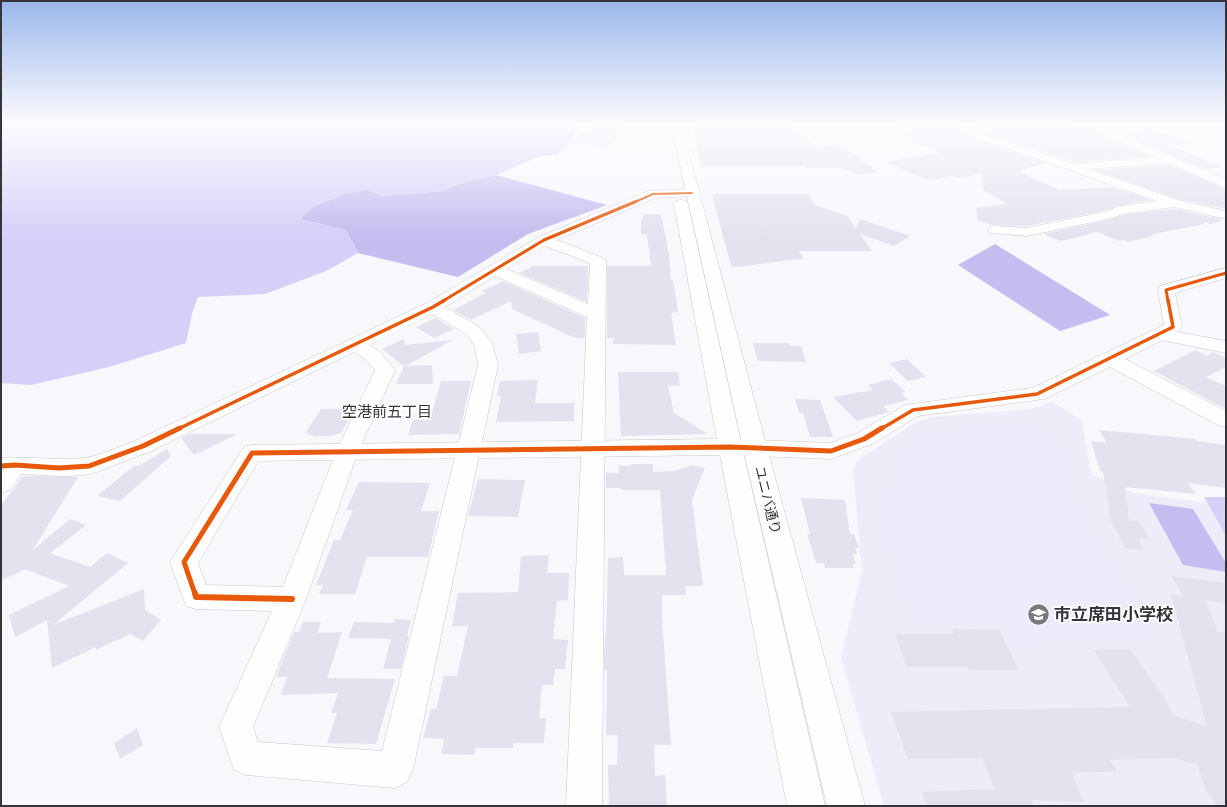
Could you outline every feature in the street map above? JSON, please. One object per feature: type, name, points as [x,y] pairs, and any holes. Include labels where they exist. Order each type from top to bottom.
[{"type":"street","name":"ユニバ通り","points":[[676,162],[755,448],[846,806]]},
{"type":"street","name":"ユニバ通り","points":[[681,162],[685,193],[730,447],[806,806]]},
{"type":"street","points":[[1056,162],[1174,203],[1226,215]]},
{"type":"street","points":[[1072,167],[1146,162]]},
{"type":"street","points":[[1173,162],[1226,184]]},
{"type":"street","points":[[1,484],[8,465],[59,468],[89,466],[143,446],[353,344],[433,307],[544,240],[653,194],[685,193]]},
{"type":"street","points":[[995,230],[1027,232],[1112,214],[1120,210],[1174,203]]},
{"type":"street","points":[[544,240],[598,261],[584,806]]},
{"type":"street","points":[[494,270],[596,314]]},
{"type":"street","points":[[292,599],[196,597],[184,562],[252,453],[730,447],[831,451],[864,439],[912,410],[1037,394],[1110,360],[1174,327],[1166,290],[1226,273]]},
{"type":"street","points":[[353,344],[372,355],[385,370],[348,452],[292,599],[236,727],[246,758],[395,770],[488,365],[483,343],[472,330],[433,307]]},
{"type":"street","points":[[1159,334],[1226,347]]},
{"type":"street","points":[[1110,360],[1226,420]]},
{"type":"shaded area","points":[[1,162],[527,162],[496,175],[456,185],[445,191],[380,196],[367,190],[348,193],[313,207],[300,219],[346,230],[358,253],[326,271],[265,294],[198,297],[192,314],[186,343],[109,367],[31,385],[1,383]]},
{"type":"shaded area","points":[[496,175],[607,205],[528,234],[458,277],[358,253],[346,230],[300,219],[313,207],[348,193],[367,190],[381,196],[445,191],[456,185]]},
{"type":"shaded area","points":[[995,244],[1110,315],[1060,331],[958,265]]},
{"type":"shaded area","name":"市立席田小学校","points":[[1052,402],[1082,420],[1091,474],[1133,493],[1207,503],[1226,536],[1226,806],[884,806],[841,657],[862,571],[853,471],[858,460],[916,422],[934,417],[1032,409]]},
{"type":"shaded area","points":[[1014,422],[1056,434],[1074,476],[1061,479],[1156,638],[1014,643],[1002,624],[922,624],[895,584],[881,492],[908,491],[895,456],[924,435]]},
{"type":"shaded area","points":[[1204,497],[1226,497],[1226,536]]},
{"type":"shaded area","points":[[1149,503],[1193,509],[1226,563],[1226,572],[1183,565]]},
{"type":"building","points":[[700,162],[864,162],[878,172],[858,175],[840,168],[807,168],[806,166],[701,166]]},
{"type":"building","points":[[886,162],[1042,162],[1046,163],[1018,171],[1059,190],[1112,187],[1151,200],[1120,205],[1108,210],[1027,226],[993,225],[978,221],[976,208],[1007,204],[983,190],[982,173],[960,178],[950,176],[929,181]]},
{"type":"building","points":[[1189,162],[1210,162],[1223,167],[1206,169]]},
{"type":"building","points":[[1168,165],[1226,189],[1226,209],[1178,199],[1095,170]]},
{"type":"building","points":[[712,194],[809,194],[814,205],[848,216],[856,229],[860,219],[910,236],[894,246],[860,234],[872,251],[799,251],[804,259],[739,267],[731,266]]},
{"type":"building","points":[[1174,209],[1224,220],[1210,224],[1206,222],[1201,225],[1152,234],[1155,235],[1129,242],[1124,240],[1119,241],[1097,232],[1061,241],[1044,234],[1112,219],[1123,215]]},
{"type":"building","points":[[644,214],[661,214],[669,255],[671,280],[673,280],[678,312],[671,313],[676,345],[613,344],[614,338],[607,338],[607,266],[651,266],[647,234],[641,234],[641,221]]},
{"type":"building","points":[[534,266],[588,266],[587,302],[519,273]]},
{"type":"building","points":[[503,281],[585,318],[585,338],[575,338],[512,309],[511,301],[471,320],[453,310],[486,293],[482,291]]},
{"type":"building","points":[[435,318],[454,329],[434,338],[416,327]]},
{"type":"building","points":[[538,332],[541,351],[519,354],[516,334]]},
{"type":"building","points":[[404,339],[405,345],[453,340],[405,366],[432,365],[433,384],[396,384],[404,366],[382,349]]},
{"type":"building","points":[[753,343],[789,343],[790,346],[801,346],[806,362],[758,361]]},
{"type":"building","points":[[1196,350],[1207,356],[1213,352],[1226,358],[1226,367],[1206,377],[1226,386],[1226,409],[1154,371]]},
{"type":"building","points":[[907,359],[926,377],[908,381],[889,363]]},
{"type":"building","points":[[618,372],[678,372],[680,386],[668,386],[674,413],[708,434],[621,436]]},
{"type":"building","points":[[891,379],[906,392],[901,393],[908,400],[883,406],[889,412],[857,421],[833,397],[873,390],[868,385]]},
{"type":"building","points":[[538,380],[535,403],[574,403],[574,421],[496,422],[501,396],[497,396],[500,381]]},
{"type":"building","points":[[441,381],[471,381],[459,434],[408,435],[413,420],[430,420]]},
{"type":"building","points":[[795,399],[820,400],[833,437],[810,437],[803,413],[799,413]]},
{"type":"building","points":[[321,409],[354,410],[341,433],[329,436],[315,436],[305,433]]},
{"type":"building","points":[[1099,430],[1195,439],[1197,441],[1226,445],[1226,488],[1188,483],[1196,494],[1125,487],[1129,520],[1139,521],[1150,540],[1138,539],[1144,550],[1125,548],[1111,521],[1103,472],[1100,471],[1091,441],[1107,443]]},
{"type":"building","points":[[190,434],[238,434],[194,455],[181,438]]},
{"type":"building","points":[[167,449],[171,456],[120,501],[97,496],[134,466],[139,466]]},
{"type":"building","points":[[631,464],[653,464],[653,472],[675,471],[690,465],[705,468],[692,500],[703,586],[685,586],[686,595],[662,595],[662,618],[671,745],[654,745],[655,776],[665,775],[667,806],[609,806],[608,765],[617,765],[618,735],[606,735],[607,670],[604,670],[608,558],[623,557],[624,575],[666,575],[660,490],[621,490],[621,488],[606,488],[606,473],[619,473],[619,466],[631,466]]},
{"type":"building","points":[[22,477],[78,477],[32,551],[70,519],[86,525],[50,553],[90,567],[107,553],[128,563],[53,625],[144,589],[145,610],[161,620],[143,641],[130,634],[96,650],[96,647],[52,668],[47,620],[15,637],[9,615],[69,586],[25,569],[1,581],[1,506]]},
{"type":"building","points":[[478,479],[525,480],[518,517],[468,516]]},
{"type":"building","points":[[359,482],[430,483],[421,511],[439,511],[428,557],[367,557],[355,594],[319,594],[323,585],[316,585],[334,540],[340,540],[353,510],[346,510]]},
{"type":"building","points":[[801,498],[845,500],[850,534],[854,534],[859,548],[855,548],[857,554],[853,554],[856,564],[853,564],[854,568],[825,568],[824,563],[816,563],[807,534],[810,534]]},
{"type":"building","points":[[549,555],[547,573],[569,573],[568,600],[557,601],[553,639],[568,640],[565,669],[555,669],[553,685],[542,685],[539,718],[546,718],[544,743],[513,743],[513,748],[476,748],[474,755],[441,754],[444,739],[423,738],[431,709],[436,709],[444,676],[457,676],[468,626],[452,626],[458,593],[518,592],[521,556]]},
{"type":"building","points":[[1172,576],[1226,583],[1226,604],[1205,600],[1217,631],[1226,633],[1226,806],[1217,806],[1205,790],[1198,765],[1175,758],[1110,760],[1117,771],[1073,773],[1075,776],[1073,777],[1084,802],[1031,800],[1034,806],[927,806],[922,792],[995,789],[982,758],[908,759],[891,712],[1130,707],[1094,650],[1130,649],[1166,701],[1173,715],[1207,727],[1171,594],[1183,597]]},
{"type":"building","points":[[395,619],[411,620],[407,636],[409,636],[401,669],[383,669],[391,639],[348,638],[354,622],[393,623]]},
{"type":"building","points":[[303,622],[321,622],[317,633],[342,632],[327,678],[395,679],[376,744],[327,743],[337,713],[331,713],[338,693],[281,695],[287,677],[276,677],[294,632],[299,632]]},
{"type":"building","points":[[952,629],[999,630],[1019,670],[969,670],[968,667],[907,667],[895,634],[954,634]]},
{"type":"building","points":[[137,728],[143,745],[120,759],[114,743]]},
{"type":"cycle path","points":[[1,466],[15,465],[59,468],[89,466],[143,446],[433,307],[544,240],[653,194],[692,193]]},
{"type":"cycle path","points":[[292,599],[196,597],[184,562],[252,453],[730,447],[831,451],[864,439],[913,410],[1037,394],[1173,327],[1166,290],[1226,273]]},
{"type":"place","name":"市立席田小学校","points":[[1039,614]]},
{"type":"district","name":"空港前五丁目","points":[[387,412]]}]
